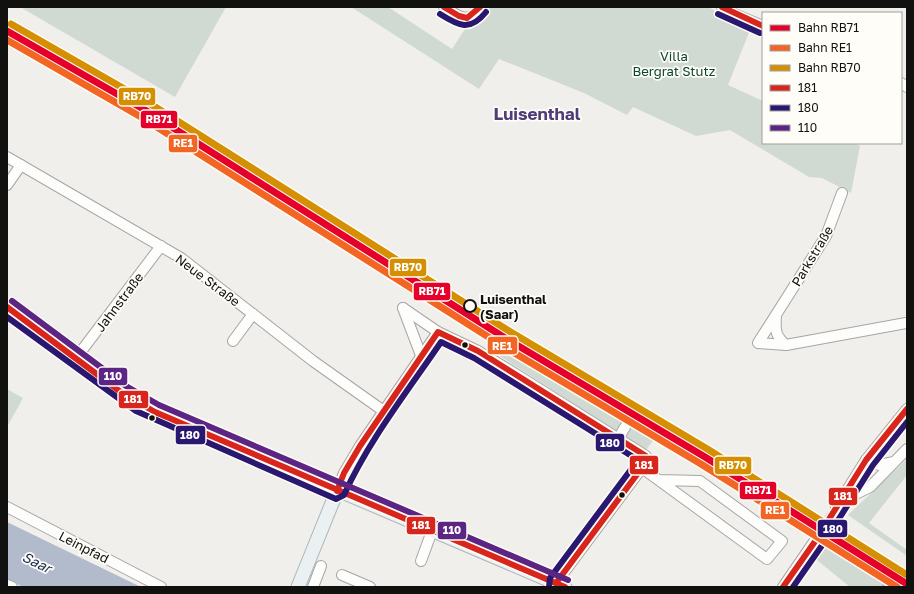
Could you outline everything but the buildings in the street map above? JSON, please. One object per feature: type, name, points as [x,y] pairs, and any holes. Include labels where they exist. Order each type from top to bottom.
[{"type":"main road","points":[[7,307],[140,404],[336,491],[559,585]]},
{"type":"main road","points":[[298,587],[336,491]]},
{"type":"street","points":[[444,7],[460,17],[467,18],[472,17],[480,7]]},
{"type":"street","points":[[722,7],[732,13],[762,26]]},
{"type":"street","name":"Neue Straße","points":[[7,157],[161,246],[192,266],[334,377],[385,412]]},
{"type":"street","points":[[7,184],[21,165]]},
{"type":"street","name":"Parkstraße","points":[[842,192],[826,236],[758,343],[786,345],[907,322]]},
{"type":"street","name":"Jahnstraße","points":[[76,358],[161,246]]},
{"type":"street","points":[[422,358],[403,308],[438,332],[478,351],[646,456],[647,461],[559,585]]},
{"type":"street","points":[[233,341],[253,314]]},
{"type":"street","points":[[776,316],[776,333],[779,340],[786,345]]},
{"type":"street","points":[[336,491],[346,469],[422,358],[438,332]]},
{"type":"street","points":[[907,409],[866,460],[838,505],[870,487],[907,449]]},
{"type":"street","points":[[618,438],[625,427]]},
{"type":"street","points":[[866,460],[879,465],[894,462]]},
{"type":"street","points":[[642,468],[767,560],[782,541],[700,481],[659,480]]},
{"type":"street","name":"Leinpfad","points":[[7,507],[161,587]]},
{"type":"street","points":[[421,560],[432,531]]},
{"type":"street","points":[[782,587],[818,536]]},
{"type":"street","points":[[313,587],[321,566]]},
{"type":"street","points":[[342,575],[370,587]]},
{"type":"street","points":[[7,585],[12,587]]},
{"type":"green space","points":[[20,7],[226,7],[175,97]]},
{"type":"green space","name":"Villa Bergrat Stutz","points":[[351,7],[388,7],[452,49],[465,29],[476,24],[487,7],[708,7],[750,30],[728,85],[762,101],[762,144],[856,144],[860,146],[851,193],[822,178],[809,177],[730,130],[696,136],[633,107],[627,115],[584,93],[499,59],[479,89]]},
{"type":"green space","points":[[496,338],[657,435],[646,450],[489,349]]},
{"type":"green space","points":[[7,389],[23,398],[7,427]]},
{"type":"green space","points":[[907,459],[907,475],[869,523],[907,550],[907,556],[848,515]]},
{"type":"green space","points":[[823,541],[897,587],[850,587],[812,556]]},
{"type":"water","name":"Saar","points":[[7,522],[141,587],[23,587],[7,579]]},
{"type":"waterway","points":[[882,587],[885,584]]},
{"type":"tunnel","points":[[818,536],[836,508]]},
{"type":"rail line","name":"RB70","points":[[11,24],[149,103],[509,331],[709,450],[907,575]]},
{"type":"rail line","name":"RB71","points":[[7,31],[145,110],[505,338],[705,457],[907,584]]},
{"type":"rail line","name":"RE1","points":[[7,40],[141,117],[501,345],[701,464],[897,587]]},
{"type":"transit line","name":"181","points":[[444,7],[459,16],[467,18],[480,7]]},
{"type":"transit line","name":"181","points":[[722,7],[762,26]]},
{"type":"transit line","name":"180","points":[[440,14],[453,22],[469,25],[475,22],[486,12]]},
{"type":"transit line","name":"180","points":[[718,14],[760,33]]},
{"type":"transit line","name":"110","points":[[12,301],[126,386],[159,405],[568,580]]},
{"type":"transit line","name":"181","points":[[7,307],[122,393],[155,412],[565,587]]},
{"type":"transit line","name":"180","points":[[7,317],[136,411],[336,499],[344,495],[377,436],[441,342],[474,358],[638,460],[550,578],[549,587]]},
{"type":"transit line","name":"181","points":[[337,491],[344,473],[360,446],[438,332],[478,351],[646,456],[647,461],[556,583]]},
{"type":"transit line","name":"181","points":[[783,587],[816,540],[866,460],[907,409]]},
{"type":"transit line","name":"180","points":[[793,587],[823,544],[873,465],[907,422]]},
{"type":"place","name":"Luisenthal (Saar)","points":[[470,306]]},
{"type":"district","name":"Luisenthal","points":[[537,113]]}]
